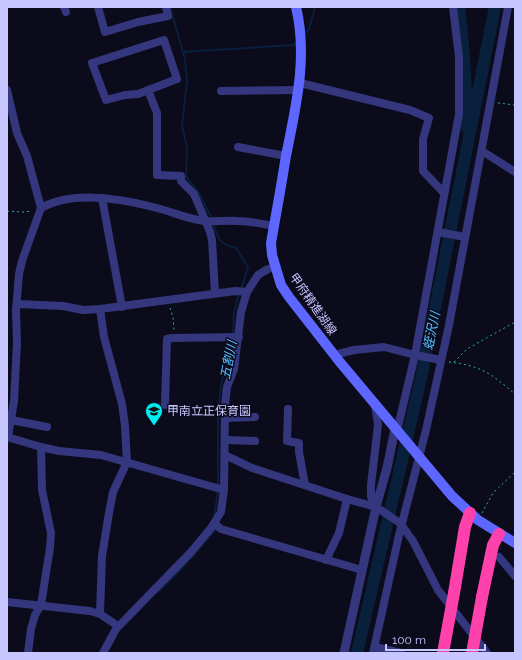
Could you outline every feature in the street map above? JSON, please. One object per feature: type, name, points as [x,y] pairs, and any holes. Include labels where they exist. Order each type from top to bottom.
[{"type":"highway","points":[[443,653],[465,527],[474,517]]},
{"type":"highway","points":[[480,651],[482,597],[493,545],[499,534]]},
{"type":"main road","name":"甲府精進湖線","points":[[296,7],[301,32],[300,87],[286,156],[271,244],[272,255],[281,285],[334,355],[452,496],[474,517],[515,543]]},
{"type":"street","points":[[98,7],[106,32],[138,22],[168,16],[166,7]]},
{"type":"street","points":[[344,653],[362,570],[416,356],[459,114],[459,57],[453,7]]},
{"type":"street","points":[[401,653],[374,650],[439,360],[463,237],[482,151],[508,7]]},
{"type":"street","points":[[164,40],[178,79],[148,90],[138,94],[125,95],[106,100],[92,63],[164,40]]},
{"type":"street","points":[[221,91],[300,87],[410,110],[429,118],[423,139],[423,171],[444,193]]},
{"type":"street","points":[[7,90],[17,133],[27,156],[41,208],[22,261],[17,304],[16,361],[11,420],[8,437],[59,451],[77,451],[101,455],[224,490]]},
{"type":"street","points":[[148,90],[157,112],[157,175],[181,176],[181,181],[194,194],[212,240],[215,293]]},
{"type":"street","points":[[238,147],[286,156]]},
{"type":"street","points":[[482,151],[515,172]]},
{"type":"street","points":[[102,198],[122,307]]},
{"type":"street","points":[[41,208],[50,203],[65,199],[102,198],[159,208],[184,217],[205,221],[239,221],[274,226]]},
{"type":"street","points":[[439,232],[463,237]]},
{"type":"street","points":[[103,653],[118,626],[191,552],[221,512],[224,490],[227,387],[234,369],[241,312],[248,292],[258,275],[275,267]]},
{"type":"street","points":[[17,304],[63,306],[83,310],[122,307],[235,290],[248,292]]},
{"type":"street","points":[[100,309],[104,338],[122,404],[127,462],[113,492],[109,513],[102,556],[100,614]]},
{"type":"street","points":[[165,405],[167,339],[239,337]]},
{"type":"street","points":[[334,355],[354,350],[384,347],[416,356],[439,360]]},
{"type":"street","points":[[375,405],[378,425],[371,497],[378,508]]},
{"type":"street","points":[[288,409],[287,441],[300,442],[299,452],[305,485]]},
{"type":"street","points":[[225,418],[255,418]]},
{"type":"street","points":[[11,420],[47,427]]},
{"type":"street","points":[[225,440],[255,441]]},
{"type":"street","points":[[28,653],[31,629],[35,615],[41,605],[51,533],[42,490],[41,447]]},
{"type":"street","points":[[225,455],[252,468],[378,508],[401,525],[413,541],[438,590],[480,651],[476,650],[476,653]]},
{"type":"street","points":[[326,560],[339,533],[347,499]]},
{"type":"street","points":[[214,523],[221,529],[362,570]]},
{"type":"street","points":[[499,557],[515,576]]},
{"type":"street","points":[[7,602],[73,608],[100,614],[118,626]]},
{"type":"path","points":[[491,102],[515,105]]},
{"type":"path","points":[[7,211],[23,212],[41,208]]},
{"type":"path","points":[[168,300],[173,317],[174,338]]},
{"type":"path","points":[[453,363],[468,349],[515,322]]},
{"type":"path","points":[[439,360],[474,366],[486,371],[515,394]]},
{"type":"path","points":[[474,517],[493,493],[515,472]]},
{"type":"waterway","name":"五割川","points":[[170,7],[185,59],[187,81],[182,125],[187,148],[186,177],[199,193],[212,219]]},
{"type":"waterway","name":"五割川","points":[[303,35],[309,29],[315,7]]},
{"type":"waterway","points":[[459,7],[465,67],[466,127]]},
{"type":"waterway","name":"蛭沢川","points":[[357,653],[421,378],[495,7]]},
{"type":"waterway","name":"五割川","points":[[183,52],[294,45],[298,41]]},
{"type":"waterway","name":"五割川","points":[[213,223],[220,240],[236,248],[248,267],[241,290]]},
{"type":"waterway","name":"五割川","points":[[233,335],[234,312],[239,294]]},
{"type":"waterway","name":"五割川","points":[[218,487],[218,408],[222,381],[231,355],[233,339]]},
{"type":"waterway","name":"五割川","points":[[214,518],[218,491]]},
{"type":"waterway","name":"五割川","points":[[158,592],[188,562],[215,529]]},
{"type":"place","name":"甲南立正保育園","points":[[154,426]]}]
